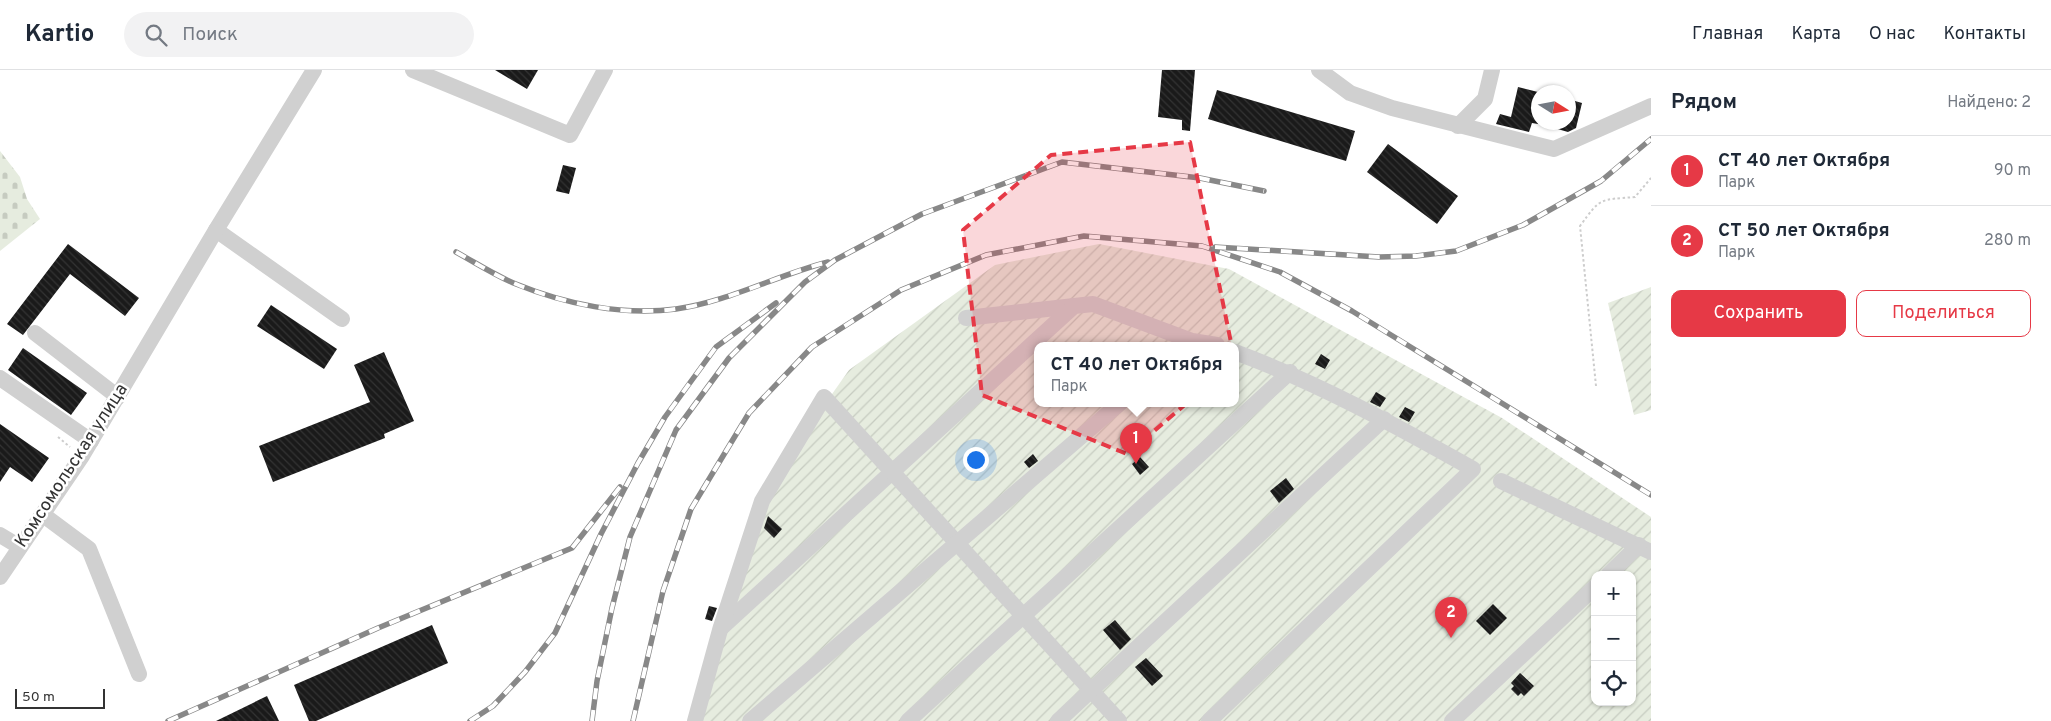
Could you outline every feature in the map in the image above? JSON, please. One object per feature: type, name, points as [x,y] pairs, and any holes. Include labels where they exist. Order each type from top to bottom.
[{"type":"street","name":"Комсомольская улица","points":[[0,577],[91,441],[216,230],[314,70]]},
{"type":"street","points":[[413,70],[570,135],[605,70]]},
{"type":"street","points":[[1319,70],[1350,93],[1392,108],[1554,149],[1651,106]]},
{"type":"street","points":[[1458,126],[1485,99],[1492,70]]},
{"type":"street","points":[[216,230],[342,319]]},
{"type":"street","points":[[966,318],[1093,304],[1187,342]]},
{"type":"street","points":[[1035,342],[1074,306]]},
{"type":"street","points":[[36,333],[118,397]]},
{"type":"street","points":[[720,630],[1034,342]]},
{"type":"street","points":[[1209,721],[1473,469],[1384,419],[1290,372],[1239,353]]},
{"type":"street","points":[[908,721],[1290,372]]},
{"type":"street","points":[[0,378],[91,441]]},
{"type":"street","points":[[695,721],[720,630],[762,501],[824,397],[1119,721]]},
{"type":"street","points":[[750,721],[1115,407]]},
{"type":"street","points":[[1058,721],[1384,419]]},
{"type":"street","points":[[1501,481],[1645,549],[1614,571]]},
{"type":"street","points":[[42,514],[89,549],[139,674]]},
{"type":"street","points":[[0,535],[20,547]]},
{"type":"street","points":[[1452,721],[1591,591]]},
{"type":"path","points":[[1596,386],[1580,226],[1596,203],[1607,199],[1635,197],[1651,178]]},
{"type":"highlighted area","points":[[1190,142],[1235,362],[1127,454],[982,395],[963,230],[1051,155]]},
{"type":"green space","points":[[0,151],[20,177],[27,199],[40,219],[0,251]]},
{"type":"green space","points":[[1099,244],[1229,269],[1502,418],[1651,517],[1651,721],[693,721],[760,496],[849,370],[995,265]]},
{"type":"green space","points":[[1651,287],[1651,410],[1634,415],[1608,303]]},
{"type":"building","points":[[495,70],[538,70],[527,89]]},
{"type":"building","points":[[1162,70],[1195,70],[1190,131],[1182,130],[1182,120],[1158,117]]},
{"type":"building","points":[[1518,87],[1531,90],[1531,126],[1529,132],[1496,124],[1500,114],[1511,117]]},
{"type":"building","points":[[1217,90],[1355,131],[1346,161],[1208,119]]},
{"type":"building","points":[[1576,101],[1582,103],[1576,128]]},
{"type":"building","points":[[1388,144],[1458,196],[1437,224],[1367,172]]},
{"type":"building","points":[[563,165],[576,168],[569,194],[556,191]]},
{"type":"building","points":[[68,244],[139,298],[125,316],[70,274],[23,335],[7,324]]},
{"type":"building","points":[[271,305],[337,349],[324,369],[257,326]]},
{"type":"building","points":[[23,348],[87,393],[71,415],[8,370]]},
{"type":"building","points":[[384,352],[414,421],[384,434],[385,438],[273,482],[259,446],[370,402],[354,365]]},
{"type":"building","points":[[1321,354],[1330,360],[1325,369],[1315,364]]},
{"type":"building","points":[[1376,392],[1386,398],[1380,407],[1370,402]]},
{"type":"building","points":[[1405,407],[1415,412],[1409,422],[1399,417]]},
{"type":"building","points":[[0,424],[49,458],[32,482],[10,467],[0,482]]},
{"type":"building","points":[[1033,454],[1038,461],[1029,468],[1024,462]]},
{"type":"building","points":[[1140,457],[1149,467],[1140,475],[1132,464]]},
{"type":"building","points":[[1286,478],[1294,489],[1279,503],[1270,491]]},
{"type":"building","points":[[768,516],[782,529],[774,538],[764,528]]},
{"type":"building","points":[[1493,604],[1507,618],[1490,635],[1476,621]]},
{"type":"building","points":[[709,606],[717,608],[712,621],[705,619]]},
{"type":"building","points":[[1115,620],[1131,639],[1120,650],[1103,630]]},
{"type":"building","points":[[432,625],[448,663],[316,721],[309,721],[294,685]]},
{"type":"building","points":[[1146,658],[1163,676],[1152,686],[1135,667]]},
{"type":"building","points":[[1520,673],[1534,686],[1524,696],[1521,693],[1518,696],[1511,689],[1514,686],[1511,683]]},
{"type":"building","points":[[267,696],[279,721],[216,721]]},
{"type":"railway","points":[[1215,247],[1379,257],[1416,256],[1456,251],[1523,225],[1601,181],[1651,139]]},
{"type":"railway","points":[[592,721],[597,681],[612,608],[630,537],[676,430],[729,358],[805,282],[835,260],[922,214],[1062,162],[1200,178],[1264,191]]},
{"type":"railway","points":[[633,721],[663,591],[691,509],[749,413],[812,347],[901,290],[986,255],[1084,236],[1202,246],[1280,272],[1352,311],[1651,495]]},
{"type":"railway","points":[[456,252],[501,277],[535,291],[594,307],[636,311],[676,309],[715,301],[828,262]]},
{"type":"railway","points":[[470,721],[493,706],[525,672],[555,633],[601,534],[638,463],[665,417],[716,347],[776,303]]},
{"type":"railway","points":[[168,721],[378,628],[572,548],[620,487]]},
{"type":"place","name":"СТ 40 лет Октября","points":[[1136,464]]},
{"type":"place","name":"СТ 50 лет Октября","points":[[1451,638]]}]
